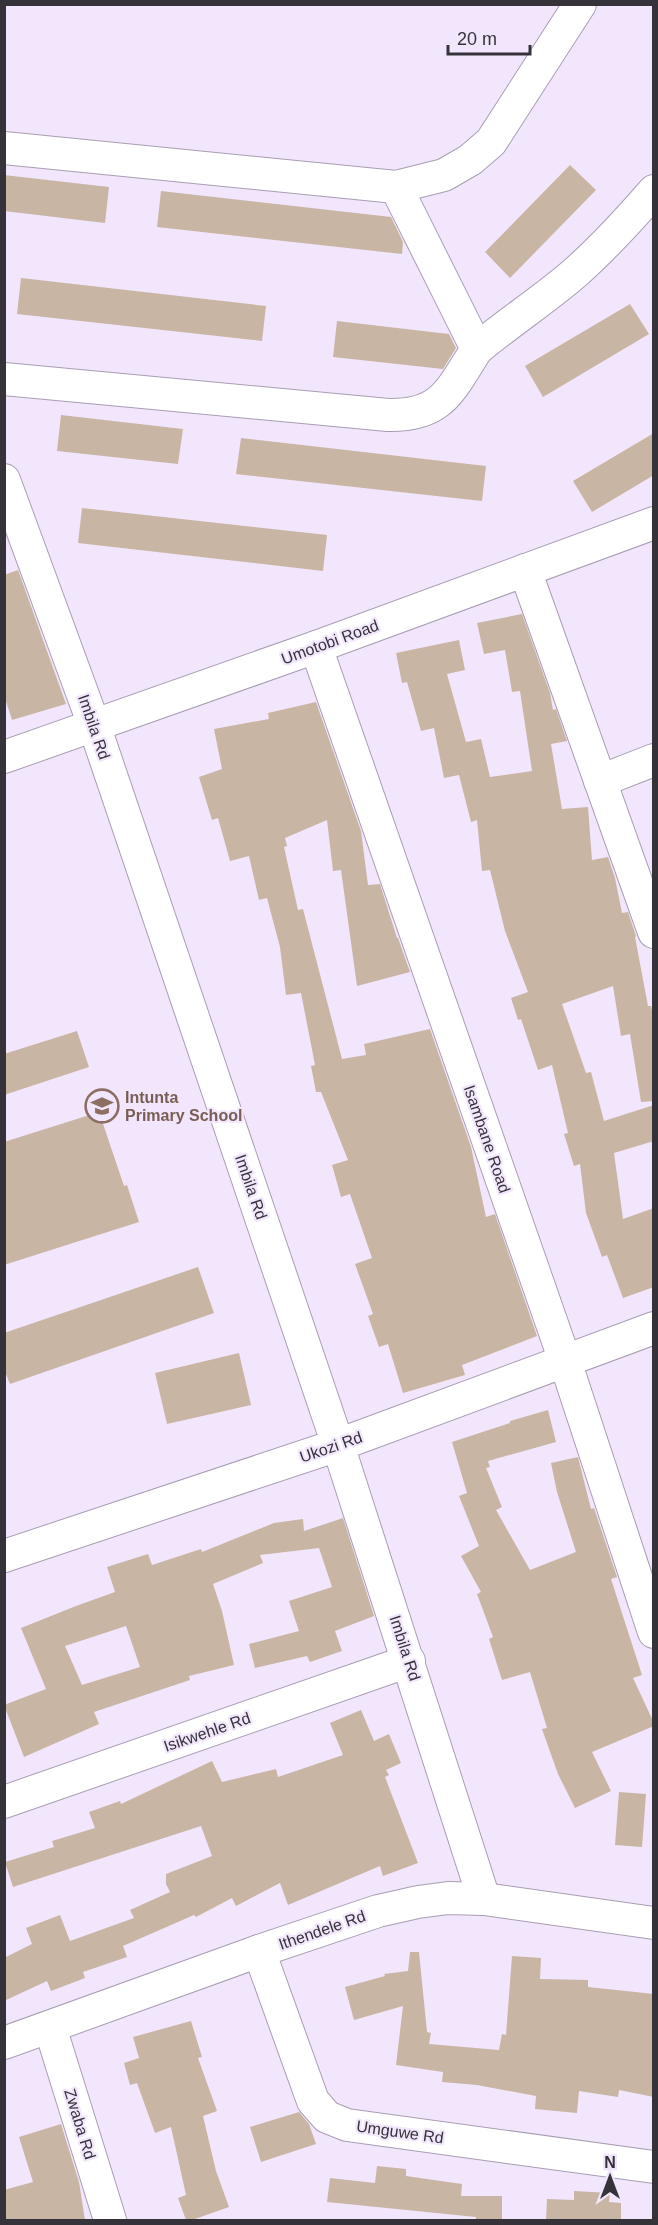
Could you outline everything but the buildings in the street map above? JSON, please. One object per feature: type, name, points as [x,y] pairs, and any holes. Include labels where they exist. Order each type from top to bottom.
[{"type":"street","points":[[4,148],[396,187],[444,175],[470,160],[491,142],[580,4]]},
{"type":"street","points":[[396,187],[477,349]]},
{"type":"street","points":[[4,379],[405,416],[423,412],[446,395],[477,349],[506,324],[569,278],[620,231],[654,191]]},
{"type":"street","name":"Imbila Rd","points":[[4,480],[94,725],[338,1445],[484,1899]]},
{"type":"street","name":"Umotobi Road","points":[[4,757],[316,647],[654,523]]},
{"type":"street","points":[[525,570],[654,932]]},
{"type":"street","name":"Isambane Road","points":[[316,647],[565,1361],[654,1632]]},
{"type":"street","points":[[600,781],[654,760]]},
{"type":"street","name":"Ukozi Rd","points":[[4,1556],[338,1445],[654,1328]]},
{"type":"street","name":"Isikwehle Rd","points":[[4,1802],[409,1661]]},
{"type":"street","name":"Ithendele Rd","points":[[4,2043],[259,1951],[378,1911],[448,1898],[484,1899],[654,1923]]},
{"type":"street","name":"Umguwe Rd","points":[[259,1951],[313,2101],[327,2117],[347,2125],[654,2167]]},
{"type":"street","name":"Zwaba Rd","points":[[50,2027],[110,2220]]},
{"type":"place","name":"Intunta Primary School","points":[[102,1106]]}]
